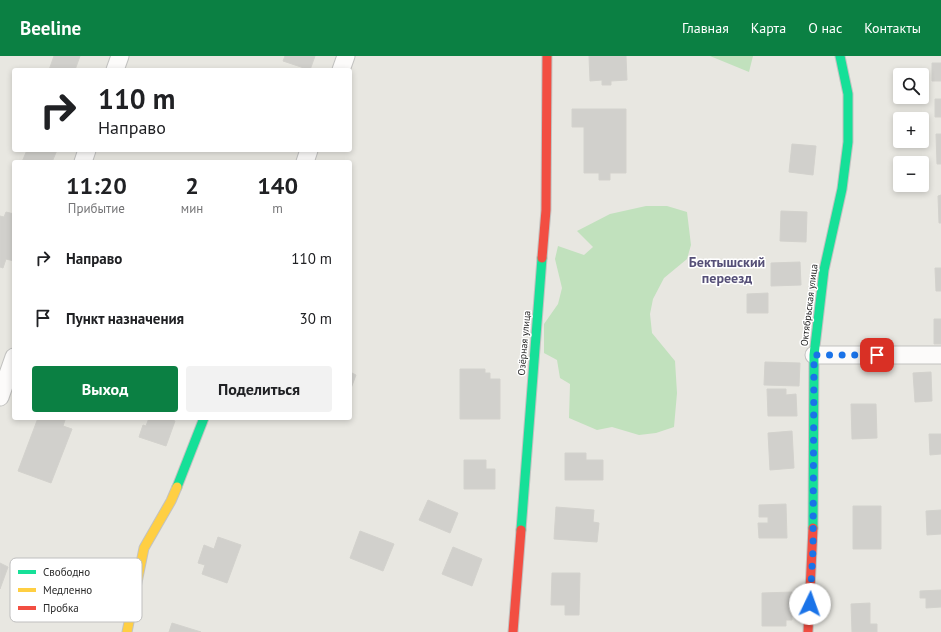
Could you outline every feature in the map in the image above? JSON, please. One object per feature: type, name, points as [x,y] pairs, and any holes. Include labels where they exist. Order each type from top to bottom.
[{"type":"street","points":[[116,68],[120,56]]},
{"type":"street","points":[[342,68],[346,56]]},
{"type":"street","name":"Озёрная улица","points":[[513,632],[546,210],[547,56]]},
{"type":"street","name":"Октябрьская улица","points":[[808,632],[813,549],[814,355],[824,270],[842,189],[848,142],[848,94],[840,56]]},
{"type":"street","points":[[814,355],[941,355]]},
{"type":"street","points":[[0,397],[12,363]]},
{"type":"street","points":[[142,558],[144,548],[171,501],[203,420]]},
{"type":"street","points":[[127,632],[129,622]]},
{"type":"green space","points":[[710,56],[753,56],[749,72]]},
{"type":"green space","points":[[646,206],[667,206],[687,212],[691,245],[687,259],[664,278],[653,299],[650,314],[652,333],[675,361],[677,393],[674,427],[656,433],[639,435],[612,427],[597,430],[569,418],[570,384],[560,378],[557,360],[544,353],[544,324],[558,304],[562,288],[555,259],[558,246],[584,255],[593,247],[577,231],[610,214]]},
{"type":"building","points":[[54,56],[80,56],[76,68],[50,68]]},
{"type":"building","points":[[285,56],[315,56],[311,68],[304,68],[283,61]]},
{"type":"building","points":[[589,56],[626,56],[627,80],[611,81],[611,85],[602,85],[602,80],[590,81]]},
{"type":"building","points":[[932,63],[941,63],[941,81],[932,81]]},
{"type":"building","points":[[935,99],[941,99],[941,117],[935,117]]},
{"type":"building","points":[[572,109],[626,109],[626,173],[610,173],[610,180],[599,180],[599,173],[584,173],[584,127],[572,127]]},
{"type":"building","points":[[936,134],[941,134],[941,164],[937,164]]},
{"type":"building","points":[[792,144],[816,146],[813,175],[789,172]]},
{"type":"building","points":[[26,152],[56,152],[53,160],[23,160]]},
{"type":"building","points":[[941,195],[941,223],[939,223],[938,196]]},
{"type":"building","points":[[781,211],[807,212],[806,242],[780,241]]},
{"type":"building","points":[[6,212],[12,214],[12,260],[6,259],[3,268],[0,267],[0,216],[4,217]]},
{"type":"building","points":[[800,262],[801,285],[771,286],[771,263]]},
{"type":"building","points":[[935,268],[941,268],[941,291],[936,291]]},
{"type":"building","points":[[768,293],[768,313],[747,313],[747,294]]},
{"type":"building","points":[[934,319],[941,319],[941,344],[934,344]]},
{"type":"building","points":[[765,362],[800,363],[799,386],[764,385]]},
{"type":"building","points":[[460,369],[485,369],[485,373],[490,373],[490,379],[500,379],[500,419],[460,419]]},
{"type":"building","points":[[931,372],[932,401],[915,402],[913,373]]},
{"type":"building","points":[[352,373],[356,375],[352,386]]},
{"type":"building","points":[[767,389],[786,389],[786,395],[796,394],[797,416],[768,416]]},
{"type":"building","points":[[851,404],[876,404],[877,438],[852,439]]},
{"type":"building","points":[[37,420],[65,420],[63,426],[72,429],[51,483],[18,471]]},
{"type":"building","points":[[148,420],[175,421],[166,446],[139,437],[143,425],[146,426]]},
{"type":"building","points":[[792,431],[794,468],[770,470],[768,433]]},
{"type":"building","points":[[929,434],[941,434],[941,454],[930,455]]},
{"type":"building","points":[[565,453],[586,453],[586,460],[603,460],[603,480],[565,480]]},
{"type":"building","points":[[464,460],[486,460],[486,469],[495,469],[495,489],[464,489]]},
{"type":"building","points":[[428,500],[458,513],[450,533],[419,520]]},
{"type":"building","points":[[786,504],[787,538],[759,538],[758,523],[768,523],[768,517],[759,517],[759,505]]},
{"type":"building","points":[[853,506],[881,506],[881,549],[853,549]]},
{"type":"building","points":[[556,507],[594,510],[593,522],[599,523],[597,542],[554,539]]},
{"type":"building","points":[[941,510],[941,534],[927,535],[926,511]]},
{"type":"building","points":[[360,531],[394,544],[383,571],[350,558]]},
{"type":"building","points":[[218,537],[241,545],[227,583],[202,574],[205,565],[198,563],[204,545],[214,549]]},
{"type":"building","points":[[453,547],[482,559],[472,586],[442,574]]},
{"type":"building","points":[[0,563],[8,567],[0,589]]},
{"type":"building","points":[[552,573],[580,573],[579,615],[565,615],[565,605],[551,605]]},
{"type":"building","points":[[941,590],[941,607],[926,608],[926,598],[920,598],[920,591]]},
{"type":"building","points":[[792,592],[792,620],[786,620],[786,626],[762,626],[762,593]]},
{"type":"building","points":[[870,603],[870,624],[877,624],[877,632],[852,632],[851,604]]},
{"type":"building","points":[[172,623],[201,632],[169,632]]},
{"type":"traffic: fast","points":[[813,528],[814,355],[824,270],[842,189],[848,142],[848,94],[840,56]]},
{"type":"traffic: fast","points":[[521,530],[542,258]]},
{"type":"traffic: fast","points":[[177,487],[203,420]]},
{"type":"traffic: slow","points":[[142,558],[144,548],[171,501],[177,487]]},
{"type":"traffic: slow","points":[[127,632],[129,622]]},
{"type":"traffic: jam","points":[[542,258],[546,210],[547,56]]},
{"type":"traffic: jam","points":[[808,632],[813,528]]},
{"type":"traffic: jam","points":[[513,632],[521,530]]},
{"type":"district","name":"Бектышский переезд","points":[[727,270]]},
{"type":"route","points":[[810,604],[813,549],[814,355],[877,355]]}]
